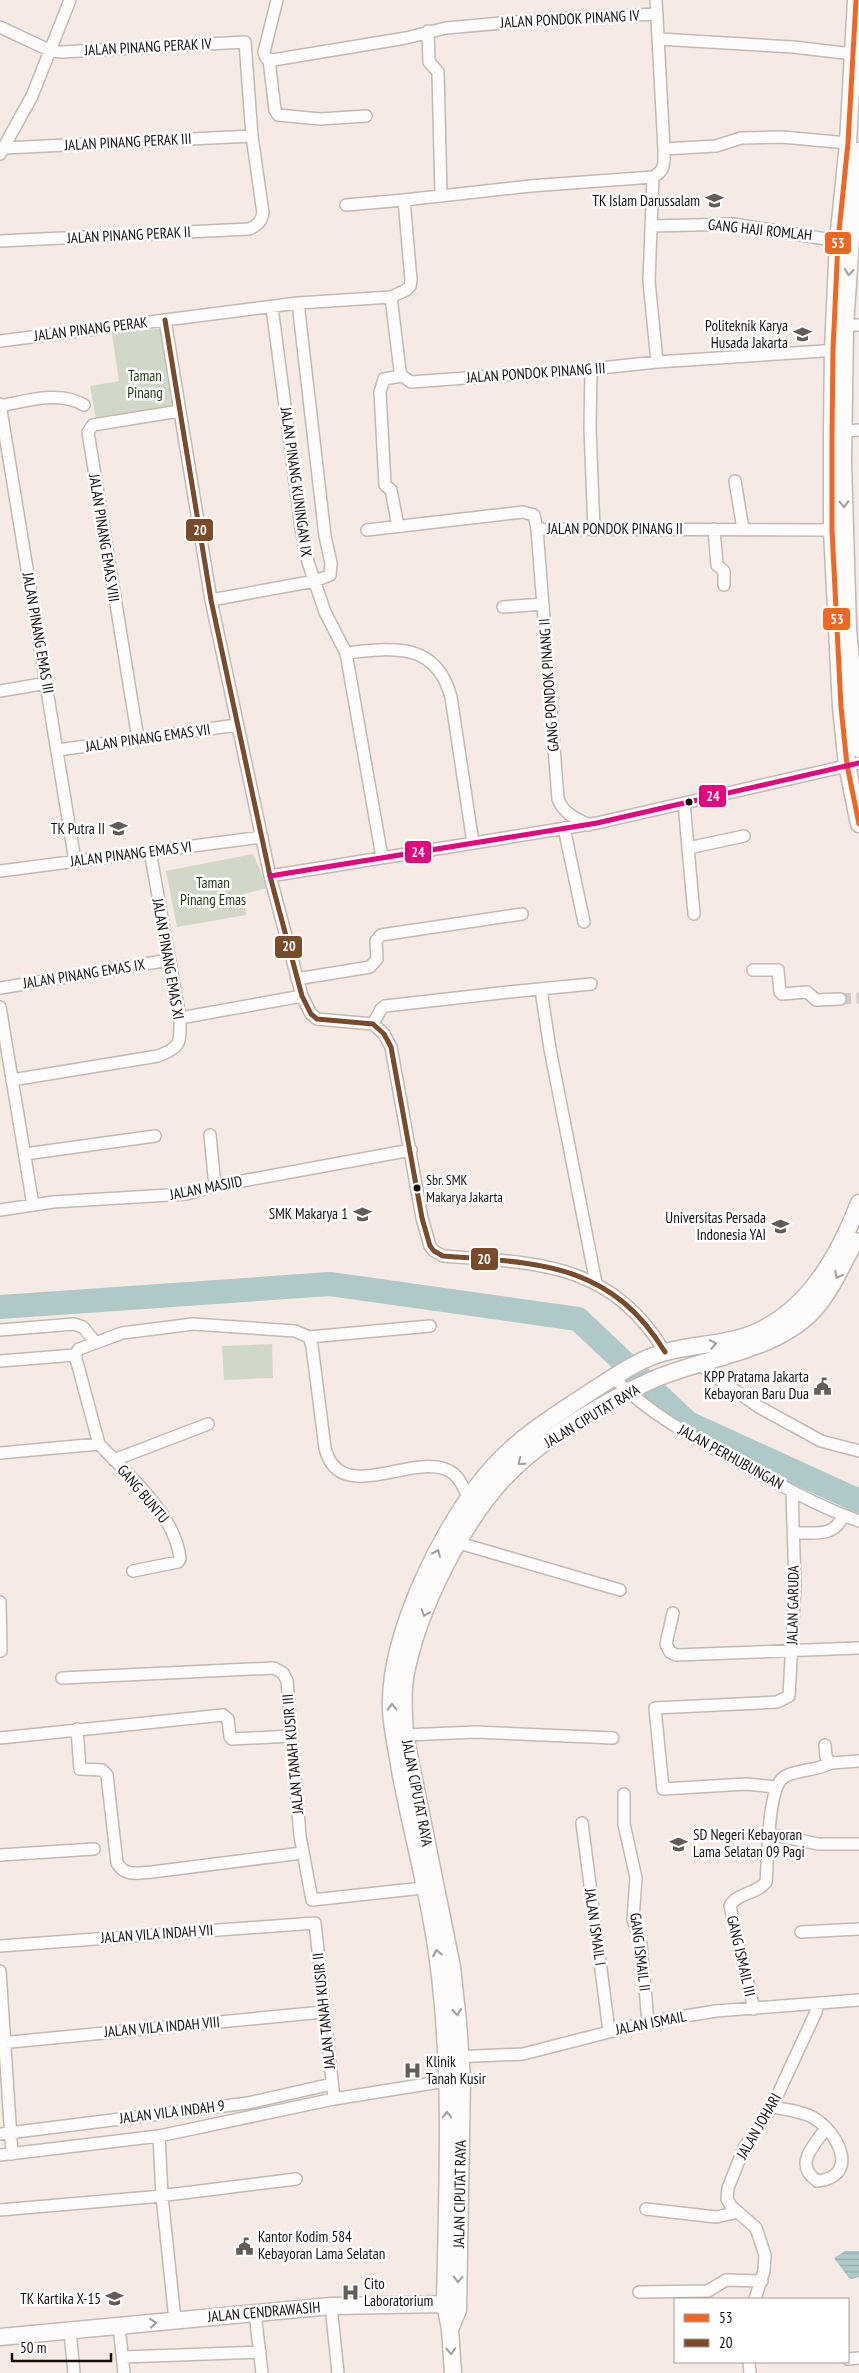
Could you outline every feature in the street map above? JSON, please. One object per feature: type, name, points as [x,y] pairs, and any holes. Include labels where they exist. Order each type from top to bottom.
[{"type":"main road","points":[[856,0],[853,54],[856,77],[848,144],[850,240],[846,326],[838,350],[845,432],[839,529],[836,630],[859,824]]},
{"type":"main road","points":[[849,191],[859,118]]},
{"type":"main road","points":[[839,529],[859,749]]},
{"type":"main road","name":"JALAN CIPUTAT RAYA","points":[[453,2373],[450,2329],[454,2080],[452,1967],[430,1888],[393,1732],[392,1680],[398,1648],[419,1593],[443,1539],[468,1497],[495,1464],[529,1434],[616,1376],[644,1360],[665,1352],[728,1341],[752,1334],[779,1320],[801,1302],[826,1270],[846,1237],[859,1203]]},
{"type":"main road","name":"JALAN CIPUTAT RAYA","points":[[430,1888],[405,1735],[404,1687],[410,1653],[428,1602],[459,1543],[493,1492],[511,1471],[551,1437],[637,1387],[671,1371],[760,1344],[784,1332],[812,1312],[836,1279],[857,1241]]},
{"type":"main road","points":[[637,1387],[644,1360]]},
{"type":"main road","name":"JALAN CENDRAWASIH","points":[[0,2337],[331,2306],[451,2307]]},
{"type":"street","points":[[2,151],[52,51],[70,0]]},
{"type":"street","points":[[277,0],[264,52],[267,59],[275,110],[278,115],[320,119],[366,116]]},
{"type":"street","points":[[656,0],[657,14]]},
{"type":"street","name":"JALAN PONDOK PINANG IV","points":[[267,59],[340,50],[446,28],[548,19],[657,14],[664,167],[662,172],[653,177]]},
{"type":"street","points":[[0,27],[52,51]]},
{"type":"street","points":[[428,32],[429,62],[438,72],[441,195]]},
{"type":"street","points":[[659,39],[793,47],[853,54]]},
{"type":"street","name":"JALAN PINANG PERAK IV","points":[[52,51],[245,42],[252,136]]},
{"type":"street","name":"JALAN PINANG PERAK III","points":[[2,151],[252,136]]},
{"type":"street","name":"JALAN PINANG PERAK II","points":[[0,241],[249,229],[256,226],[261,220],[262,212],[252,136]]},
{"type":"street","points":[[664,149],[728,144],[741,138],[848,144]]},
{"type":"street","points":[[346,204],[404,200],[530,186],[653,177],[649,281],[657,362]]},
{"type":"street","points":[[211,600],[316,581],[330,574],[331,563],[325,536],[298,303],[391,297],[406,290],[410,286],[411,280],[404,200]]},
{"type":"street","name":"GANG HAJI ROMLAH","points":[[651,226],[728,224],[752,229],[850,240]]},
{"type":"street","points":[[391,297],[402,376],[384,379],[380,392],[385,485],[391,490],[398,526]]},
{"type":"street","name":"JALAN PINANG PERAK","points":[[0,341],[298,303]]},
{"type":"street","name":"JALAN PINANG KUNINGAN IX","points":[[272,307],[301,528],[308,562],[325,612],[346,653],[382,857]]},
{"type":"street","points":[[165,320],[211,600],[270,876],[302,996],[311,1014],[317,1019],[373,1024],[384,1034],[391,1047],[422,1218],[430,1246],[434,1252],[443,1256],[518,1261],[574,1274],[596,1283],[630,1306],[653,1332],[665,1352]]},
{"type":"street","name":"JALAN PONDOK PINANG III","points":[[402,376],[411,382],[591,369],[657,362],[838,350]]},
{"type":"street","points":[[591,369],[590,428],[594,530]]},
{"type":"street","points":[[0,405],[60,398],[84,405]]},
{"type":"street","name":"JALAN PINANG EMAS III","points":[[0,405],[75,861]]},
{"type":"street","name":"JALAN PINANG EMAS VIII","points":[[138,740],[88,432],[93,425],[179,411]]},
{"type":"street","points":[[736,481],[743,529]]},
{"type":"street","name":"JALAN PONDOK PINANG II","points":[[367,530],[528,512],[534,516],[537,529],[839,529]]},
{"type":"street","name":"GANG PONDOK PINANG II","points":[[537,529],[558,799],[576,826]]},
{"type":"street","points":[[714,529],[717,565],[724,571],[724,585]]},
{"type":"street","points":[[503,607],[543,604]]},
{"type":"street","points":[[346,653],[403,650],[419,654],[440,670],[447,680],[473,843]]},
{"type":"street","points":[[0,691],[47,683]]},
{"type":"street","name":"JALAN PINANG EMAS VII","points":[[58,750],[237,725]]},
{"type":"street","points":[[270,876],[576,826],[853,764]]},
{"type":"street","points":[[684,803],[694,914]]},
{"type":"street","points":[[576,826],[584,922]]},
{"type":"street","points":[[688,848],[744,836]]},
{"type":"street","name":"JALAN PINANG EMAS VI","points":[[0,871],[262,837]]},
{"type":"street","name":"JALAN PINANG EMAS XI","points":[[12,1080],[158,1056],[177,1048],[180,1042],[180,1018],[150,851]]},
{"type":"street","points":[[296,979],[370,967],[377,959],[376,941],[381,935],[522,914]]},
{"type":"street","name":"JALAN PINANG EMAS IX","points":[[0,988],[169,960]]},
{"type":"street","points":[[753,970],[778,971],[781,993],[807,992],[816,1000],[840,999]]},
{"type":"street","points":[[373,1024],[381,1009],[386,1006],[591,984]]},
{"type":"street","points":[[541,990],[550,1049],[596,1283]]},
{"type":"street","points":[[180,1018],[302,996]]},
{"type":"street","points":[[0,1009],[33,1205]]},
{"type":"street","points":[[210,1135],[215,1186]]},
{"type":"street","points":[[25,1154],[155,1136]]},
{"type":"street","name":"JALAN MASJID","points":[[0,1210],[33,1205],[186,1194],[215,1186],[411,1150]]},
{"type":"street","points":[[0,1330],[74,1324],[83,1327],[94,1342]]},
{"type":"street","points":[[0,1452],[99,1444],[75,1355],[79,1349],[94,1342],[122,1333],[193,1324],[295,1331],[304,1333],[309,1337],[314,1354],[325,1448],[327,1458],[335,1470],[344,1475],[362,1476],[420,1468],[439,1468],[454,1474],[468,1497]]},
{"type":"street","points":[[309,1337],[430,1326]]},
{"type":"street","points":[[0,1361],[75,1355]]},
{"type":"street","points":[[699,1363],[711,1374],[775,1416],[821,1441],[859,1451]]},
{"type":"street","name":"JALAN PERHUBUNGAN","points":[[616,1376],[637,1387],[643,1405],[694,1438],[792,1492],[843,1516],[859,1521]]},
{"type":"street","points":[[114,1460],[208,1424]]},
{"type":"street","name":"GANG BUNTU","points":[[99,1444],[143,1491],[171,1526],[180,1556],[178,1562],[133,1571]]},
{"type":"street","name":"JALAN GARUDA","points":[[792,1492],[795,1585],[791,1651],[859,1648]]},
{"type":"street","points":[[794,1534],[830,1532],[837,1527],[843,1516]]},
{"type":"street","points":[[459,1543],[620,1590]]},
{"type":"street","points":[[0,1602],[0,1651]]},
{"type":"street","points":[[673,1613],[666,1644],[670,1652],[676,1655],[791,1651],[789,1696],[780,1702],[655,1708],[663,1789],[751,1784],[776,1788],[784,1777],[823,1768],[831,1762],[859,1761]]},
{"type":"street","name":"JALAN TANAH KUSIR III","points":[[62,1678],[274,1668],[283,1673],[287,1681],[302,1853],[310,1897],[314,1905],[430,1888]]},
{"type":"street","points":[[0,1738],[223,1715],[228,1719],[230,1737],[232,1739],[292,1736]]},
{"type":"street","points":[[77,1730],[80,1769],[102,1770],[107,1775],[117,1863],[121,1870],[128,1873],[152,1872],[302,1853]]},
{"type":"street","points":[[405,1735],[476,1732],[613,1738]]},
{"type":"street","points":[[825,1745],[826,1757],[831,1762]]},
{"type":"street","name":"GANG ISMAIL III","points":[[754,2009],[730,1911],[732,1901],[757,1890],[766,1882],[772,1804],[776,1788]]},
{"type":"street","name":"GANG ISMAIL II","points":[[624,1794],[624,1824],[636,1878],[633,1919],[641,1944],[648,2022]]},
{"type":"street","name":"JALAN ISMAIL I","points":[[582,1823],[609,2031]]},
{"type":"street","points":[[770,1834],[818,1844],[859,1844]]},
{"type":"street","points":[[0,1855],[94,1849]]},
{"type":"street","name":"JALAN VILA INDAH VII","points":[[0,1946],[315,1923]]},
{"type":"street","name":"JALAN TANAH KUSIR II","points":[[315,1923],[334,2099]]},
{"type":"street","points":[[801,1932],[859,1929]]},
{"type":"street","points":[[0,1971],[6,2154],[160,2136],[334,2099],[454,2080]]},
{"type":"street","name":"JALAN ISMAIL","points":[[453,2057],[523,2054],[648,2022],[716,2012],[859,2000]]},
{"type":"street","name":"JALAN JOHARI","points":[[756,2298],[762,2281],[766,2256],[756,2228],[731,2206],[727,2199],[728,2188],[744,2148],[772,2107],[816,2012],[817,2004]]},
{"type":"street","name":"JALAN VILA INDAH VIII","points":[[3,2042],[324,2012]]},
{"type":"street","name":"JALAN VILA INDAH 9","points":[[5,2133],[248,2103],[332,2084]]},
{"type":"street","points":[[772,2107],[816,2118],[826,2128]]},
{"type":"street","points":[[160,2136],[162,2196],[175,2320]]},
{"type":"street","points":[[0,2210],[162,2196],[296,2179]]},
{"type":"street","points":[[646,2209],[716,2217],[738,2212]]},
{"type":"street","points":[[639,2292],[708,2291],[726,2280],[762,2281]]},
{"type":"street","points":[[331,2306],[338,2373]]},
{"type":"street","points":[[255,2313],[262,2373]]},
{"type":"street","points":[[119,2326],[124,2373]]},
{"type":"street","points":[[70,2331],[74,2373]]},
{"type":"street","points":[[123,2357],[260,2352]]},
{"type":"green space","name":"Taman Pinang","points":[[163,328],[175,407],[96,420],[90,386],[119,381],[112,334]]},
{"type":"green space","name":"Taman Pinang Emas","points":[[253,854],[268,888],[243,894],[246,915],[177,927],[166,871]]},
{"type":"green space","points":[[272,1344],[273,1378],[224,1380],[222,1346]]},
{"type":"water","points":[[845,2251],[859,2251],[859,2277],[849,2278],[834,2258]]},
{"type":"waterway","points":[[0,1307],[330,1284],[578,1319],[688,1423],[859,1501]]},
{"type":"tunnel","points":[[840,999],[859,998]]},
{"type":"transit line","name":"53","points":[[856,0],[848,143],[838,241],[833,350],[832,530],[841,707],[847,765],[859,824]]},
{"type":"transit line","name":"20","points":[[165,320],[211,600],[270,876],[302,996],[311,1014],[317,1019],[373,1024],[384,1034],[391,1047],[422,1218],[430,1246],[434,1251],[443,1256],[510,1261],[540,1266],[569,1273],[596,1284],[620,1300],[644,1322],[665,1352]]},
{"type":"transit line","name":"24","points":[[270,876],[597,823],[859,763]]},
{"type":"place","name":"TK Islam Darussalam","points":[[714,201]]},
{"type":"place","name":"Politeknik Karya Husada Jakarta","points":[[802,335]]},
{"type":"place","name":"TK Putra II","points":[[119,829]]},
{"type":"place","name":"Sbr. SMK Makarya Jakarta","points":[[417,1188]]},
{"type":"place","name":"SMK Makarya 1","points":[[362,1214]]},
{"type":"place","name":"Universitas Persada Indonesia YAI","points":[[780,1227]]},
{"type":"place","name":"KPP Pratama Jakarta Kebayoran Baru Dua","points":[[823,1386]]},
{"type":"place","name":"SD Negeri Kebayoran Lama Selatan 09 Pagi","points":[[679,1844]]},
{"type":"place","name":"Klinik Tanah Kusir","points":[[412,2071]]},
{"type":"place","name":"Kantor Kodim 584 Kebayoran Lama Selatan","points":[[244,2246]]},
{"type":"place","name":"Cito Laboratorium","points":[[350,2293]]},
{"type":"place","name":"TK Kartika X-15","points":[[115,2299]]}]
